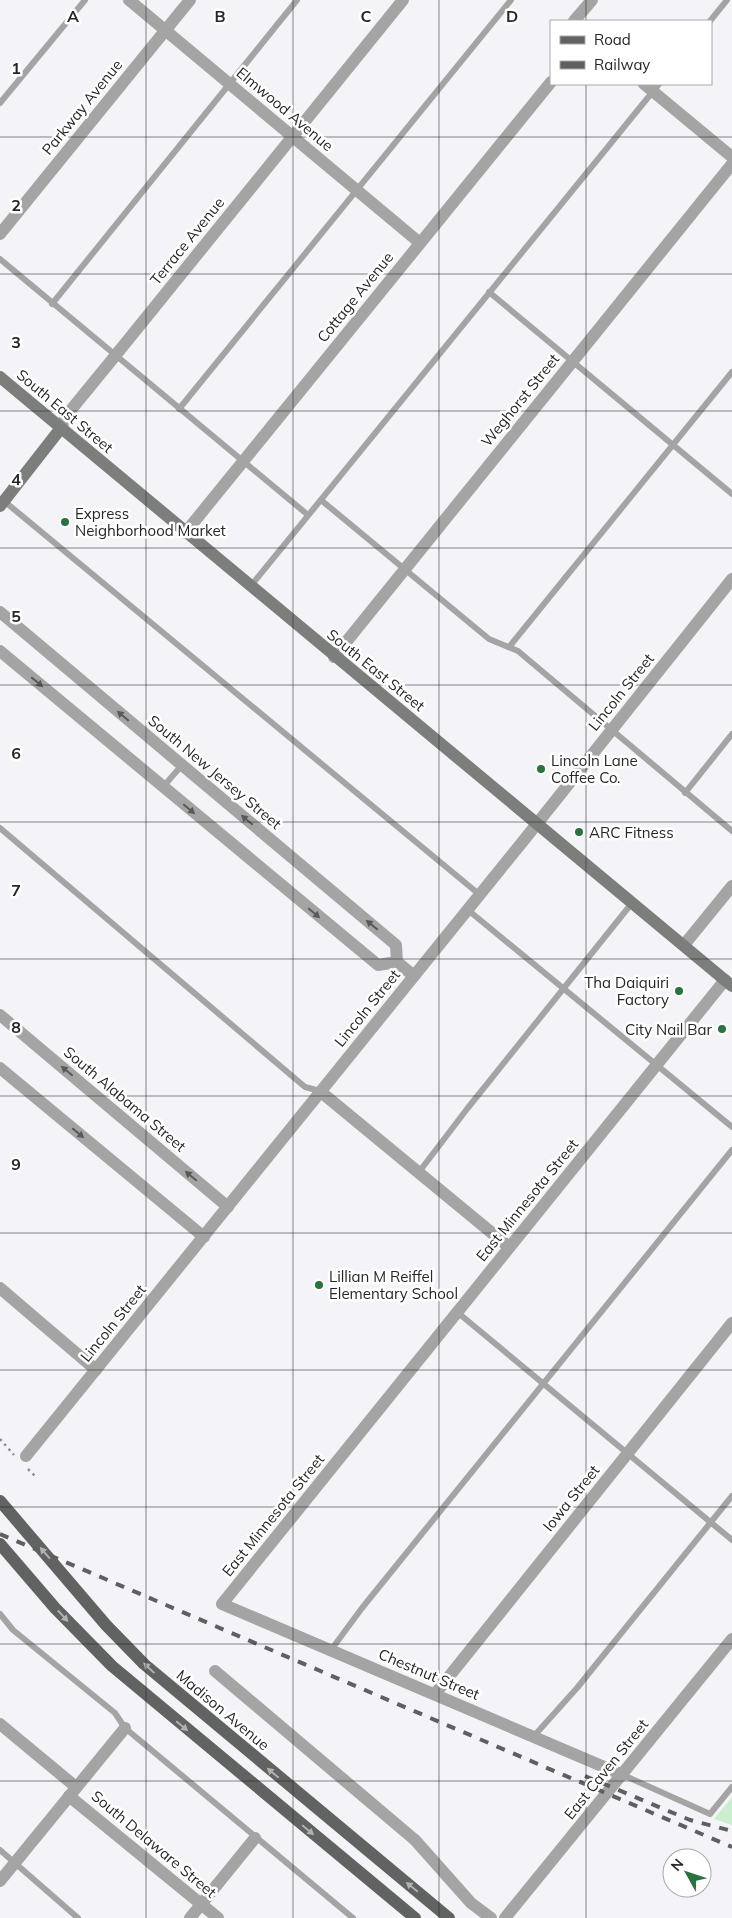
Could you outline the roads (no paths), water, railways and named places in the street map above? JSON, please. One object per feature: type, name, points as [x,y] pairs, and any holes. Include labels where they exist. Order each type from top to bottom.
[{"type":"main road","name":"South East Street","points":[[0,378],[250,588],[728,983]]},
{"type":"main road","name":"Terrace Avenue","points":[[2,504],[52,442],[60,428]]},
{"type":"main road","name":"Madison Avenue","points":[[0,1501],[106,1625],[150,1669],[450,1918]]},
{"type":"main road","points":[[0,1544],[55,1608],[112,1666],[415,1918]]},
{"type":"street","name":"Elmwood Avenue","points":[[129,0],[420,243]]},
{"type":"street","name":"Parkway Avenue","points":[[0,234],[190,0]]},
{"type":"street","name":"Terrace Avenue","points":[[60,428],[66,416],[403,0]]},
{"type":"street","points":[[575,20],[592,0]]},
{"type":"street","name":"Cottage Avenue","points":[[185,533],[550,83]]},
{"type":"street","points":[[652,86],[732,157]]},
{"type":"street","name":"Weghorst Street","points":[[334,657],[732,164]]},
{"type":"street","name":"Lincoln Street","points":[[26,1456],[204,1238],[732,579]]},
{"type":"street","name":"South New Jersey Street","points":[[0,612],[396,945],[397,962]]},
{"type":"street","points":[[0,651],[378,965],[397,962],[414,976]]},
{"type":"street","points":[[684,945],[732,886]]},
{"type":"street","name":"East Minnesota Street","points":[[222,1604],[656,1065],[728,983]]},
{"type":"street","name":"South Alabama Street","points":[[0,1015],[228,1207]]},
{"type":"street","points":[[0,1068],[204,1238]]},
{"type":"street","points":[[321,1092],[509,1247]]},
{"type":"street","points":[[0,1288],[96,1370]]},
{"type":"street","name":"Iowa Street","points":[[435,1694],[732,1323]]},
{"type":"street","name":"Chestnut Street","points":[[222,1604],[623,1774]]},
{"type":"street","name":"East Caven Street","points":[[505,1918],[732,1639]]},
{"type":"street","points":[[215,1671],[415,1840],[470,1903],[491,1918]]},
{"type":"street","name":"South Delaware Street","points":[[0,1724],[201,1905],[218,1918]]},
{"type":"street","points":[[0,1881],[125,1728]]},
{"type":"street","points":[[190,1918],[256,1838]]},
{"type":"lane","points":[[0,103],[85,0]]},
{"type":"lane","points":[[52,304],[297,0]]},
{"type":"lane","points":[[179,409],[511,0]]},
{"type":"lane","points":[[711,20],[727,0]]},
{"type":"lane","points":[[250,588],[490,292],[652,86]]},
{"type":"lane","points":[[0,260],[308,515]]},
{"type":"lane","points":[[490,292],[732,494]]},
{"type":"lane","points":[[510,647],[732,372]]},
{"type":"lane","points":[[321,500],[488,639],[510,647],[526,657],[732,831]]},
{"type":"lane","points":[[2,504],[480,895]]},
{"type":"lane","points":[[686,793],[732,734]]},
{"type":"lane","points":[[163,787],[182,765]]},
{"type":"lane","points":[[0,828],[305,1087],[321,1092]]},
{"type":"lane","points":[[419,1172],[632,903]]},
{"type":"lane","points":[[468,910],[732,1127]]},
{"type":"lane","points":[[331,1650],[362,1608],[732,1150]]},
{"type":"lane","points":[[457,1312],[732,1540]]},
{"type":"lane","points":[[534,1736],[577,1688],[732,1496]]},
{"type":"lane","points":[[0,1614],[25,1641],[115,1713],[125,1728],[353,1918]]},
{"type":"lane","points":[[623,1774],[710,1814],[732,1787]]},
{"type":"lane","points":[[0,1850],[78,1918]]},
{"type":"railway","points":[[0,1534],[732,1847]]},
{"type":"railway","points":[[585,1776],[690,1820],[732,1831]]},
{"type":"place","name":"Express Neighborhood Market","points":[[65,522]]},
{"type":"place","name":"Lincoln Lane Coffee Co.","points":[[541,769]]},
{"type":"place","name":"ARC Fitness","points":[[579,832]]},
{"type":"place","name":"Tha Daiquiri Factory","points":[[679,991]]},
{"type":"place","name":"City Nail Bar","points":[[722,1029]]},
{"type":"place","name":"Lillian M Reiffel Elementary School","points":[[319,1285]]}]
